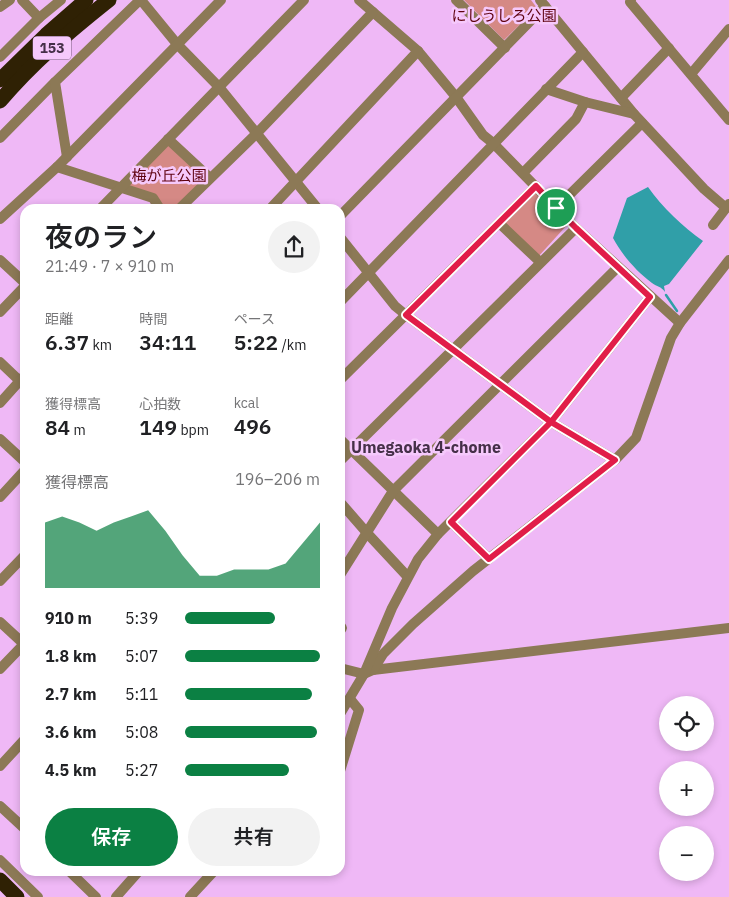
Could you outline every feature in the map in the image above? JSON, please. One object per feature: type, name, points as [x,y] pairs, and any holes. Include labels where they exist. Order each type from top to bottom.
[{"type":"highway","name":"153","points":[[0,80],[46,35],[86,0]]},
{"type":"highway","name":"153","points":[[0,101],[62,38],[109,0]]},
{"type":"highway","points":[[0,880],[17,897]]},
{"type":"street","points":[[0,7],[10,0]]},
{"type":"street","points":[[22,0],[39,18]]},
{"type":"street","points":[[0,57],[39,18],[62,0]]},
{"type":"street","points":[[0,138],[55,82],[141,0],[177,44],[219,87],[314,204]]},
{"type":"street","points":[[0,219],[57,167],[221,0]]},
{"type":"street","points":[[105,204],[304,0]]},
{"type":"street","points":[[359,0],[418,51],[456,96],[483,134],[556,208],[680,323]]},
{"type":"street","points":[[456,0],[505,48]]},
{"type":"street","points":[[631,0],[630,2],[729,120]]},
{"type":"street","points":[[345,211],[505,48],[542,3],[642,123],[704,189],[727,206],[714,225]]},
{"type":"street","points":[[183,204],[257,133],[372,12]]},
{"type":"street","points":[[691,74],[729,29]]},
{"type":"street","points":[[621,98],[669,48]]},
{"type":"street","points":[[275,204],[418,51]]},
{"type":"street","points":[[345,297],[583,52]]},
{"type":"street","points":[[55,82],[66,157]]},
{"type":"street","points":[[546,89],[585,102],[634,114]]},
{"type":"street","points":[[523,173],[576,119],[585,102]]},
{"type":"street","points":[[556,208],[642,123]]},
{"type":"street","points":[[168,139],[210,178]]},
{"type":"street","points":[[57,167],[153,198],[157,204]]},
{"type":"street","points":[[345,375],[536,186]]},
{"type":"street","points":[[499,223],[540,262]]},
{"type":"street","points":[[345,457],[576,228]]},
{"type":"street","points":[[345,243],[395,306],[406,315],[551,422],[615,460]]},
{"type":"street","points":[[0,260],[20,279]]},
{"type":"street","points":[[345,706],[368,672],[413,624],[489,559],[615,460],[636,438],[661,362],[671,338],[680,323],[729,260]]},
{"type":"street","points":[[345,567],[393,491],[618,267]]},
{"type":"street","points":[[0,312],[20,290]]},
{"type":"street","points":[[368,672],[408,576],[438,534],[551,422],[650,297]]},
{"type":"street","points":[[0,362],[20,377]]},
{"type":"street","points":[[0,403],[20,380]]},
{"type":"street","points":[[0,439],[20,457]]},
{"type":"street","points":[[345,445],[438,534]]},
{"type":"street","points":[[0,497],[20,475]]},
{"type":"street","points":[[345,508],[408,576]]},
{"type":"street","points":[[451,522],[489,559]]},
{"type":"street","points":[[0,581],[20,559]]},
{"type":"street","points":[[0,622],[20,640]]},
{"type":"street","points":[[345,669],[368,672],[729,628]]},
{"type":"street","points":[[0,670],[20,649]]},
{"type":"street","points":[[345,755],[359,710],[350,699]]},
{"type":"street","points":[[0,766],[20,744]]},
{"type":"street","points":[[0,806],[20,824]]},
{"type":"street","points":[[0,860],[38,897]]},
{"type":"street","points":[[74,876],[96,897]]},
{"type":"street","points":[[116,897],[135,876]]},
{"type":"street","points":[[194,895],[210,876]]},
{"type":"green space","name":"にしうしろ公園","points":[[464,0],[531,0],[537,8],[504,40]]},
{"type":"green space","name":"梅が丘公園","points":[[168,141],[207,178],[180,204],[156,204],[125,183]]},
{"type":"green space","points":[[534,193],[539,193],[567,225],[537,258],[505,225],[506,220]]},
{"type":"shaded area","points":[[648,187],[673,216],[703,241],[669,284],[664,286],[665,292],[646,279],[635,268],[625,257],[613,238],[627,198]]},
{"type":"waterway","points":[[666,295],[677,311]]},
{"type":"district","name":"Umegaoka 4-chome","points":[[426,447]]},
{"type":"route","points":[[556,208],[536,186],[406,315],[551,422],[451,522],[489,559],[615,460],[551,422],[650,297],[556,208]]}]
